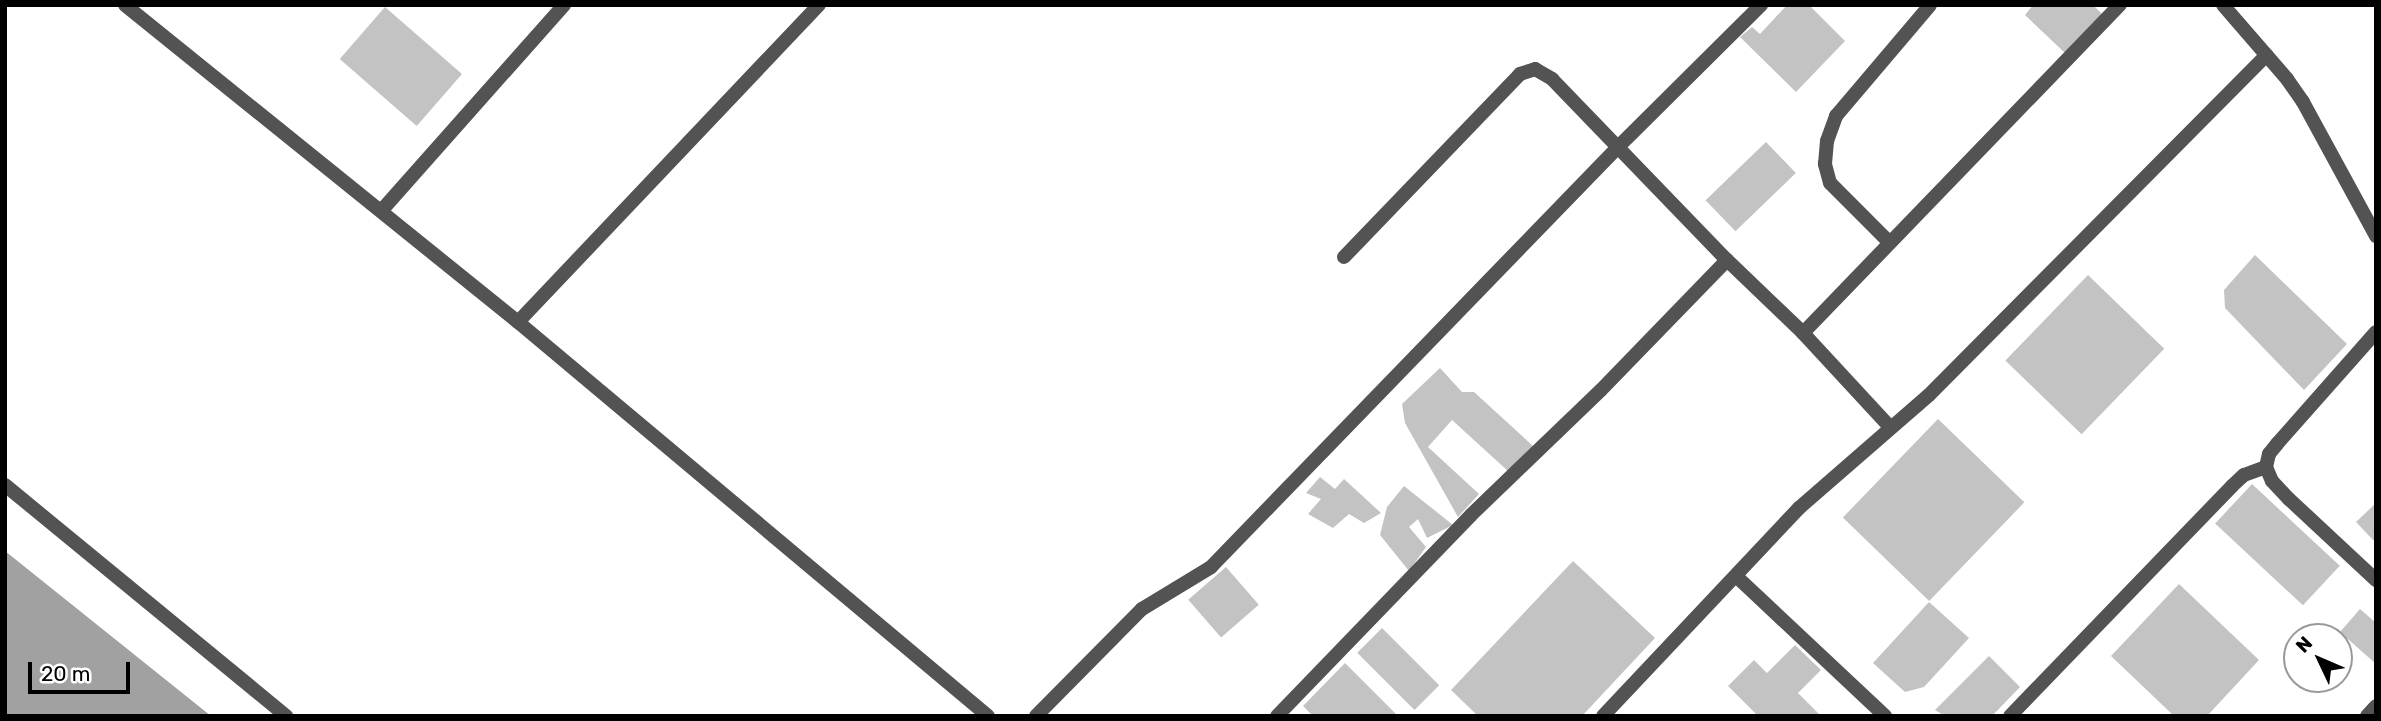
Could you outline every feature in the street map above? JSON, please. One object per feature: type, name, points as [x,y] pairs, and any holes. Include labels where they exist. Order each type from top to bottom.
[{"type":"street","points":[[125,5],[140,11],[518,322],[988,716]]},
{"type":"street","points":[[382,210],[564,5]]},
{"type":"street","points":[[1036,716],[1142,609],[1212,567],[1617,148],[1761,5]]},
{"type":"street","points":[[1889,242],[1830,183],[1825,164],[1827,141],[1836,116],[1930,5]]},
{"type":"street","points":[[1803,333],[2120,5]]},
{"type":"street","points":[[2223,5],[2287,79],[2319,129],[2376,236]]},
{"type":"street","points":[[518,322],[815,7]]},
{"type":"street","points":[[1603,716],[1799,509],[1929,395],[2266,55]]},
{"type":"street","points":[[1345,257],[1520,74],[1535,69],[1552,79],[1727,260],[1803,333],[1891,428]]},
{"type":"street","points":[[1277,716],[1479,506],[1601,390],[1727,260]]},
{"type":"street","points":[[2376,332],[2269,454],[2266,467],[2272,481],[2289,499],[2376,580]]},
{"type":"street","points":[[2010,716],[2232,486],[2244,475],[2266,467]]},
{"type":"street","points":[[5,485],[286,716]]},
{"type":"street","points":[[1737,577],[1885,716]]},
{"type":"street","points":[[2367,716],[2376,706]]},
{"type":"shaded area","points":[[5,551],[211,716],[5,716]]},
{"type":"building","points":[[1787,5],[1809,5],[1845,41],[1796,92],[1740,37],[1752,27],[1760,34]]},
{"type":"building","points":[[2033,5],[2093,5],[2102,14],[2065,53],[2025,15]]},
{"type":"building","points":[[385,7],[462,74],[417,126],[340,59]]},
{"type":"building","points":[[1766,142],[1796,173],[1735,231],[1706,200]]},
{"type":"building","points":[[2255,255],[2347,344],[2304,390],[2225,308],[2224,290]]},
{"type":"building","points":[[2088,275],[2164,349],[2082,434],[2005,361]]},
{"type":"building","points":[[1440,368],[1462,392],[1474,392],[1533,446],[1509,472],[1452,420],[1428,447],[1479,494],[1458,517],[1405,423],[1402,404]]},
{"type":"building","points":[[1938,419],[2024,502],[1929,601],[1843,518]]},
{"type":"building","points":[[1320,477],[1335,489],[1344,479],[1381,513],[1364,523],[1349,514],[1333,528],[1308,514],[1321,499],[1306,493]]},
{"type":"building","points":[[2252,484],[2340,566],[2303,605],[2215,523]]},
{"type":"building","points":[[1404,486],[1453,525],[1427,538],[1418,519],[1409,527],[1426,547],[1409,571],[1380,535],[1387,507]]},
{"type":"building","points":[[2376,503],[2376,540],[2373,540],[2356,522]]},
{"type":"building","points":[[1573,561],[1655,638],[1582,716],[1478,716],[1451,690]]},
{"type":"building","points":[[1226,567],[1259,605],[1221,638],[1188,600]]},
{"type":"building","points":[[2179,584],[2259,660],[2207,716],[2174,716],[2111,656]]},
{"type":"building","points":[[1929,602],[1969,638],[1924,687],[1905,692],[1873,663]]},
{"type":"building","points":[[2360,609],[2376,623],[2376,664],[2353,644],[2353,623],[2348,623]]},
{"type":"building","points":[[1382,628],[1439,685],[1415,710],[1357,653]]},
{"type":"building","points":[[1795,645],[1821,670],[1798,693],[1821,716],[1758,716],[1728,686],[1754,660],[1767,673]]},
{"type":"building","points":[[1989,656],[2020,687],[1992,716],[1945,716],[1935,710]]},
{"type":"building","points":[[1345,663],[1398,716],[1313,716],[1303,706]]}]
